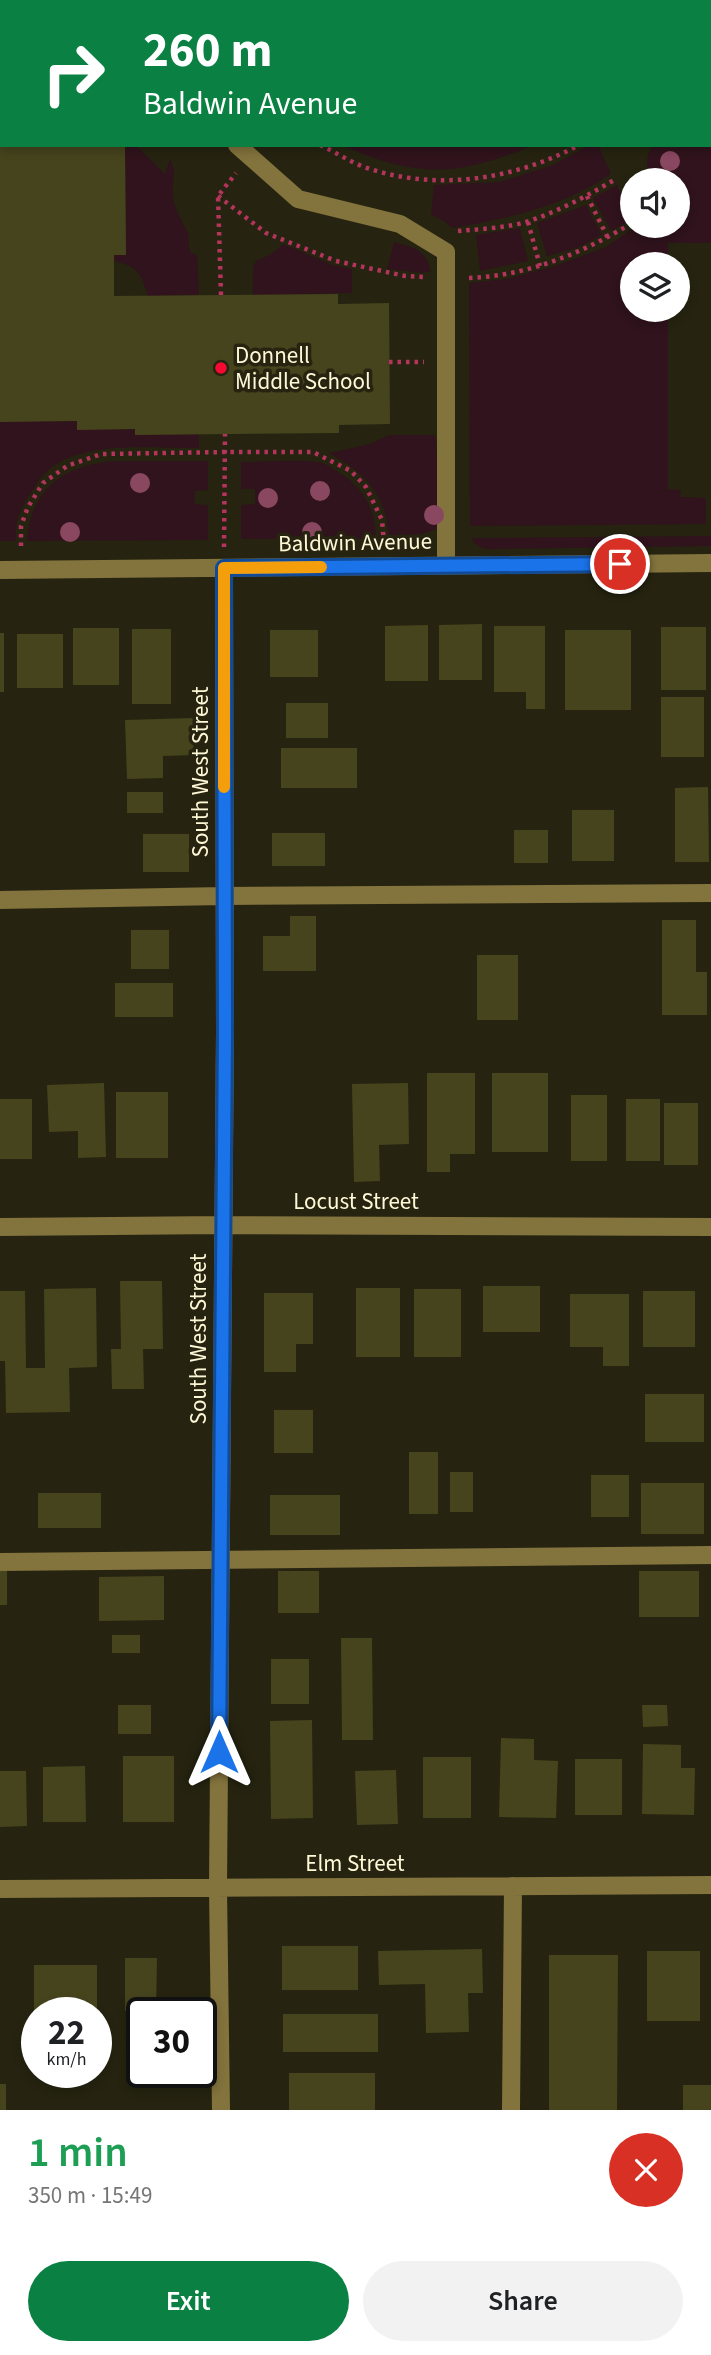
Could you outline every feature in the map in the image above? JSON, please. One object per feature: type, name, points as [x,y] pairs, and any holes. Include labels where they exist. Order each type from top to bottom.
[{"type":"street","points":[[243,150],[298,199],[400,224],[446,252],[446,565]]},
{"type":"street","name":"Baldwin Avenue","points":[[0,570],[711,563]]},
{"type":"street","name":"South West Street","points":[[221,2110],[218,1888],[224,568]]},
{"type":"street","points":[[0,900],[711,893]]},
{"type":"street","name":"Locust Street","points":[[0,1227],[711,1227]]},
{"type":"street","points":[[0,1562],[711,1555]]},
{"type":"street","name":"Elm Street","points":[[0,1889],[711,1885]]},
{"type":"street","points":[[511,2110],[513,1886]]},
{"type":"path","points":[[324,147],[364,166],[406,178],[441,180],[500,176],[550,161],[575,147]]},
{"type":"path","points":[[221,295],[219,196],[243,150]]},
{"type":"path","points":[[446,252],[453,232],[528,222],[587,196],[614,180]]},
{"type":"path","points":[[587,196],[608,238]]},
{"type":"path","points":[[528,222],[540,265]]},
{"type":"path","points":[[389,362],[446,362]]},
{"type":"path","points":[[224,568],[225,434]]},
{"type":"path","points":[[21,548],[21,526],[28,507],[43,484],[67,466],[101,454],[225,452],[313,452],[351,471],[366,487],[382,520],[384,545]]},
{"type":"shaded area","points":[[138,147],[165,174],[170,159],[174,169],[174,202],[188,233],[191,253],[197,255],[199,295],[148,296],[143,281],[134,268],[114,261],[114,255],[126,255],[125,149]]},
{"type":"shaded area","points":[[346,147],[527,147],[490,161],[450,169],[414,168],[379,160]]},
{"type":"shaded area","points":[[586,147],[599,147],[611,174],[555,203],[494,220],[452,228],[431,215],[434,185],[499,182],[553,165]]},
{"type":"shaded area","points":[[652,147],[711,147],[711,243],[668,243],[668,252],[620,252],[620,322],[668,322],[668,489],[681,490],[680,497],[706,498],[706,524],[470,526],[469,283],[506,279],[555,266],[606,247],[620,237],[690,238],[690,168],[648,168],[647,159]]},
{"type":"shaded area","points":[[617,185],[620,192],[620,226],[611,231],[593,198]]},
{"type":"shaded area","points":[[586,205],[602,235],[577,248],[547,256],[537,223]]},
{"type":"shaded area","points":[[520,228],[528,261],[480,271],[476,235]]},
{"type":"shaded area","points":[[394,242],[422,253],[431,271],[423,273],[387,269]]},
{"type":"shaded area","points":[[283,244],[333,265],[352,269],[352,293],[253,295],[255,263]]},
{"type":"shaded area","points":[[0,421],[77,421],[135,429],[135,435],[199,434],[199,448],[140,447],[98,450],[61,462],[44,474],[25,502],[18,520],[16,541],[0,541]]},
{"type":"shaded area","points":[[389,435],[436,437],[440,528],[405,539],[388,539],[384,510],[372,487],[353,469],[329,453],[370,444]]},
{"type":"shaded area","points":[[116,461],[208,461],[208,490],[195,491],[194,504],[208,505],[208,540],[27,541],[35,507],[43,493],[54,482],[81,467]]},
{"type":"shaded area","points":[[309,461],[328,466],[347,478],[361,492],[374,518],[376,539],[241,539],[241,505],[255,504],[255,489],[241,489],[241,462]]},
{"type":"shaded area","points":[[711,536],[711,546],[484,549],[474,543],[472,538]]},
{"type":"building","points":[[0,147],[125,147],[126,255],[114,255],[114,296],[338,294],[338,304],[389,303],[390,424],[339,425],[339,433],[135,435],[135,429],[77,430],[77,421],[0,422]]},
{"type":"building","points":[[482,624],[482,680],[439,680],[439,625]]},
{"type":"building","points":[[428,625],[428,681],[385,681],[385,626]]},
{"type":"building","points":[[494,626],[545,626],[545,709],[526,709],[526,692],[494,692]]},
{"type":"building","points":[[661,627],[706,627],[706,690],[661,690]]},
{"type":"building","points":[[73,628],[119,628],[119,685],[73,685]]},
{"type":"building","points":[[132,629],[171,629],[171,704],[132,704]]},
{"type":"building","points":[[270,630],[318,630],[318,677],[270,677]]},
{"type":"building","points":[[565,630],[631,630],[631,710],[565,710]]},
{"type":"building","points":[[0,633],[4,633],[4,692],[0,692]]},
{"type":"building","points":[[17,634],[63,634],[63,688],[17,688]]},
{"type":"building","points":[[661,697],[704,697],[704,757],[661,757]]},
{"type":"building","points":[[286,703],[328,703],[328,738],[286,738]]},
{"type":"building","points":[[193,718],[194,755],[163,756],[163,778],[127,779],[125,720]]},
{"type":"building","points":[[281,748],[357,748],[357,788],[281,788]]},
{"type":"building","points":[[708,787],[709,862],[675,862],[675,788]]},
{"type":"building","points":[[127,792],[163,792],[163,813],[127,813]]},
{"type":"building","points":[[572,810],[614,810],[614,861],[572,861]]},
{"type":"building","points":[[514,830],[548,830],[548,863],[514,863]]},
{"type":"building","points":[[272,833],[325,833],[325,866],[272,866]]},
{"type":"building","points":[[143,834],[189,834],[189,872],[143,872]]},
{"type":"building","points":[[290,916],[316,916],[316,971],[263,971],[263,936],[290,936]]},
{"type":"building","points":[[662,920],[696,920],[696,972],[707,972],[707,1015],[662,1015]]},
{"type":"building","points":[[131,930],[169,930],[169,969],[131,969]]},
{"type":"building","points":[[477,955],[518,955],[518,1020],[477,1020]]},
{"type":"building","points":[[115,983],[173,983],[173,1017],[115,1017]]},
{"type":"building","points":[[427,1073],[475,1073],[475,1154],[450,1154],[450,1172],[427,1172]]},
{"type":"building","points":[[492,1073],[548,1073],[548,1152],[492,1152]]},
{"type":"building","points":[[104,1083],[106,1157],[78,1158],[78,1131],[49,1132],[47,1085]]},
{"type":"building","points":[[408,1083],[409,1144],[379,1145],[380,1181],[354,1182],[352,1084]]},
{"type":"building","points":[[116,1092],[168,1092],[168,1158],[116,1158]]},
{"type":"building","points":[[571,1095],[607,1095],[607,1161],[571,1161]]},
{"type":"building","points":[[0,1099],[32,1099],[32,1159],[0,1159]]},
{"type":"building","points":[[626,1099],[660,1099],[660,1161],[626,1161]]},
{"type":"building","points":[[664,1103],[698,1103],[698,1165],[664,1165]]},
{"type":"building","points":[[120,1281],[162,1281],[163,1349],[143,1349],[144,1389],[112,1389],[111,1349],[121,1349]]},
{"type":"building","points":[[483,1286],[540,1286],[540,1332],[483,1332]]},
{"type":"building","points":[[96,1288],[97,1367],[69,1368],[70,1412],[6,1413],[5,1361],[0,1361],[0,1291],[25,1291],[26,1368],[45,1368],[44,1289]]},
{"type":"building","points":[[356,1288],[400,1288],[400,1357],[356,1357]]},
{"type":"building","points":[[414,1289],[461,1289],[461,1357],[414,1357]]},
{"type":"building","points":[[643,1291],[695,1291],[695,1347],[643,1347]]},
{"type":"building","points":[[264,1293],[313,1293],[313,1344],[296,1344],[296,1372],[264,1372]]},
{"type":"building","points":[[570,1294],[629,1294],[629,1366],[603,1366],[603,1347],[570,1347]]},
{"type":"building","points":[[645,1394],[704,1394],[704,1442],[645,1442]]},
{"type":"building","points":[[274,1410],[313,1410],[313,1453],[274,1453]]},
{"type":"building","points":[[409,1452],[438,1452],[438,1514],[409,1514]]},
{"type":"building","points":[[450,1472],[473,1472],[473,1512],[450,1512]]},
{"type":"building","points":[[591,1475],[629,1475],[629,1517],[591,1517]]},
{"type":"building","points":[[641,1483],[704,1483],[704,1534],[641,1534]]},
{"type":"building","points":[[38,1493],[101,1493],[101,1528],[38,1528]]},
{"type":"building","points":[[270,1495],[340,1495],[340,1535],[270,1535]]},
{"type":"building","points":[[0,1569],[7,1569],[7,1605],[0,1605]]},
{"type":"building","points":[[278,1571],[319,1571],[319,1613],[278,1613]]},
{"type":"building","points":[[639,1571],[699,1571],[699,1617],[639,1617]]},
{"type":"building","points":[[164,1576],[164,1620],[99,1621],[99,1577]]},
{"type":"building","points":[[112,1635],[140,1635],[140,1653],[112,1653]]},
{"type":"building","points":[[341,1638],[372,1638],[373,1740],[342,1740]]},
{"type":"building","points":[[271,1659],[309,1659],[309,1704],[271,1704]]},
{"type":"building","points":[[118,1705],[151,1705],[151,1734],[118,1734]]},
{"type":"building","points":[[642,1705],[667,1705],[668,1726],[643,1727]]},
{"type":"building","points":[[312,1720],[313,1818],[271,1819],[270,1721]]},
{"type":"building","points":[[501,1738],[534,1739],[534,1760],[558,1761],[556,1818],[499,1817]]},
{"type":"building","points":[[643,1744],[681,1745],[681,1768],[695,1768],[694,1815],[642,1814]]},
{"type":"building","points":[[123,1756],[174,1756],[174,1822],[123,1822]]},
{"type":"building","points":[[423,1757],[471,1757],[471,1818],[423,1818]]},
{"type":"building","points":[[575,1759],[622,1759],[622,1815],[575,1815]]},
{"type":"building","points":[[85,1766],[86,1822],[43,1822],[43,1767]]},
{"type":"building","points":[[396,1770],[398,1824],[357,1825],[355,1771]]},
{"type":"building","points":[[0,1771],[26,1771],[27,1826],[0,1827]]},
{"type":"building","points":[[282,1946],[358,1946],[358,1990],[282,1990]]},
{"type":"building","points":[[482,1949],[483,1993],[468,1993],[469,2032],[426,2033],[425,1984],[379,1985],[378,1951]]},
{"type":"building","points":[[647,1951],[700,1951],[700,2021],[647,2021]]},
{"type":"building","points":[[549,1955],[618,1955],[617,2110],[549,2110]]},
{"type":"building","points":[[125,1958],[157,1958],[156,1997],[126,1997],[125,2011]]},
{"type":"building","points":[[34,1965],[97,1965],[97,1997],[34,1997]]},
{"type":"building","points":[[283,2014],[378,2014],[378,2052],[283,2052]]},
{"type":"building","points":[[289,2073],[375,2073],[375,2110],[289,2110]]},
{"type":"building","points":[[0,2084],[6,2084],[6,2110],[0,2110]]},
{"type":"building","points":[[683,2085],[711,2085],[711,2110],[683,2110]]},
{"type":"slow traffic","points":[[224,787],[224,568],[321,567]]},
{"type":"place","name":"Donnell Middle School","points":[[221,368]]},
{"type":"route","points":[[219,1752],[225,1033],[224,568],[620,564]]}]
